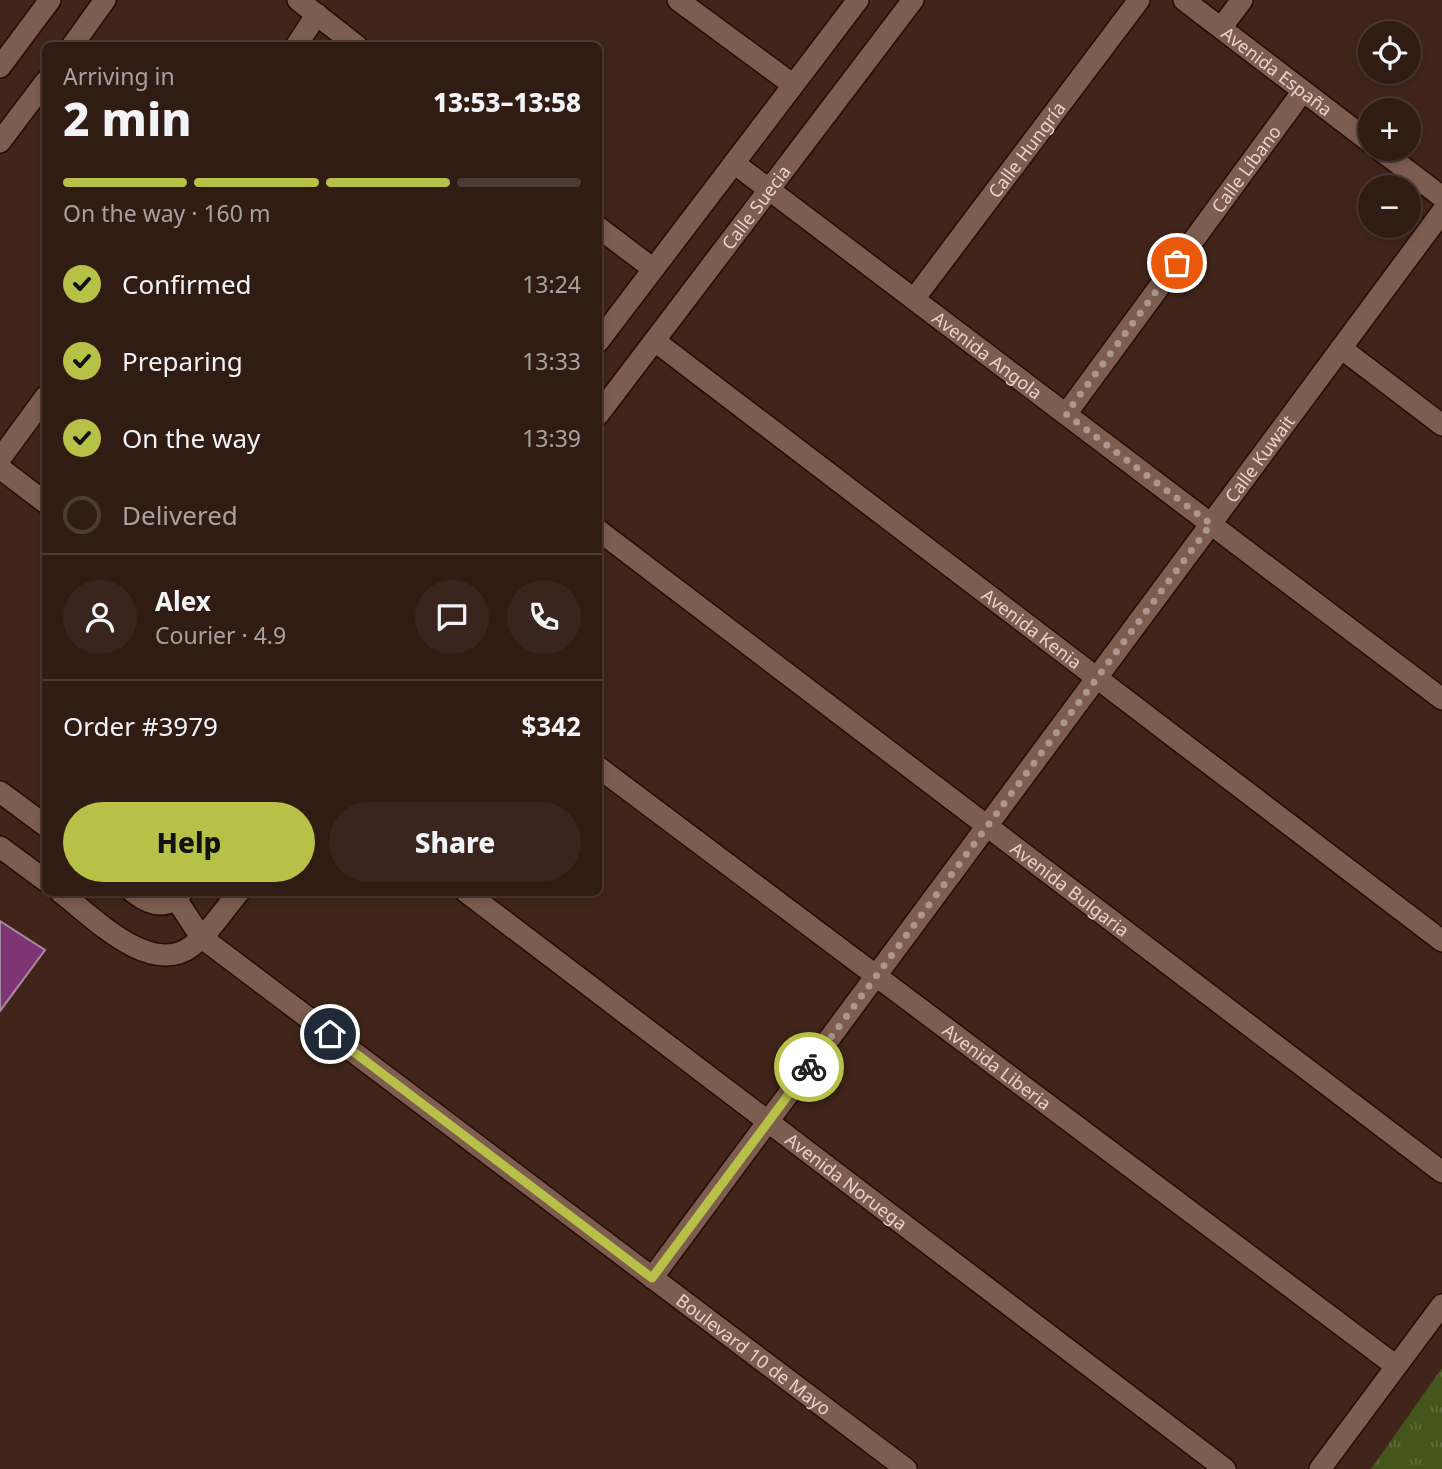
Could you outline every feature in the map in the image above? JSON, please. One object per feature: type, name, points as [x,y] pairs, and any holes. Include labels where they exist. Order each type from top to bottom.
[{"type":"street","points":[[0,67],[50,0]]},
{"type":"street","points":[[75,42],[105,0]]},
{"type":"street","points":[[298,0],[348,42]]},
{"type":"street","points":[[678,0],[792,84]]},
{"type":"street","points":[[602,337],[858,0]]},
{"type":"street","name":"Calle Suecia","points":[[602,410],[913,0]]},
{"type":"street","name":"Calle Hungría","points":[[914,299],[1139,0]]},
{"type":"street","name":"Avenida España","points":[[1184,0],[1358,133]]},
{"type":"street","points":[[1221,28],[1242,0]]},
{"type":"street","points":[[299,42],[317,14]]},
{"type":"street","points":[[0,142],[42,86]]},
{"type":"street","name":"Calle Líbano","points":[[1066,414],[1303,91]]},
{"type":"street","points":[[1395,161],[1442,197]]},
{"type":"street","name":"Avenida Angola","points":[[734,163],[1442,699]]},
{"type":"street","name":"Calle Kuwait","points":[[652,1278],[1442,212]]},
{"type":"street","points":[[602,230],[653,268]]},
{"type":"street","name":"Avenida Kenia","points":[[655,341],[1442,941]]},
{"type":"street","points":[[1341,348],[1442,425]]},
{"type":"street","points":[[0,459],[42,401]]},
{"type":"street","points":[[0,468],[42,500]]},
{"type":"street","name":"Avenida Bulgaria","points":[[602,533],[1442,1172]]},
{"type":"street","name":"Avenida Liberia","points":[[602,770],[1396,1366]]},
{"type":"street","points":[[0,792],[42,823]]},
{"type":"street","points":[[0,847],[42,878]]},
{"type":"street","points":[[65,896],[136,950],[155,956],[181,952],[190,947],[236,896]]},
{"type":"street","name":"Boulevard 10 de Mayo","points":[[140,896],[159,906],[179,896],[201,937],[906,1469]]},
{"type":"street","name":"Avenida Noruega","points":[[471,896],[1225,1469]]},
{"type":"street","points":[[1320,1469],[1442,1305]]},
{"type":"green space","points":[[1442,1368],[1442,1469],[1371,1469]]},
{"type":"building","points":[[0,921],[45,950],[0,1011]]},
{"type":"way so far","points":[[809,1067],[1211,524],[1066,414],[1177,263]]},
{"type":"route","points":[[330,1034],[652,1278],[809,1067]]}]
